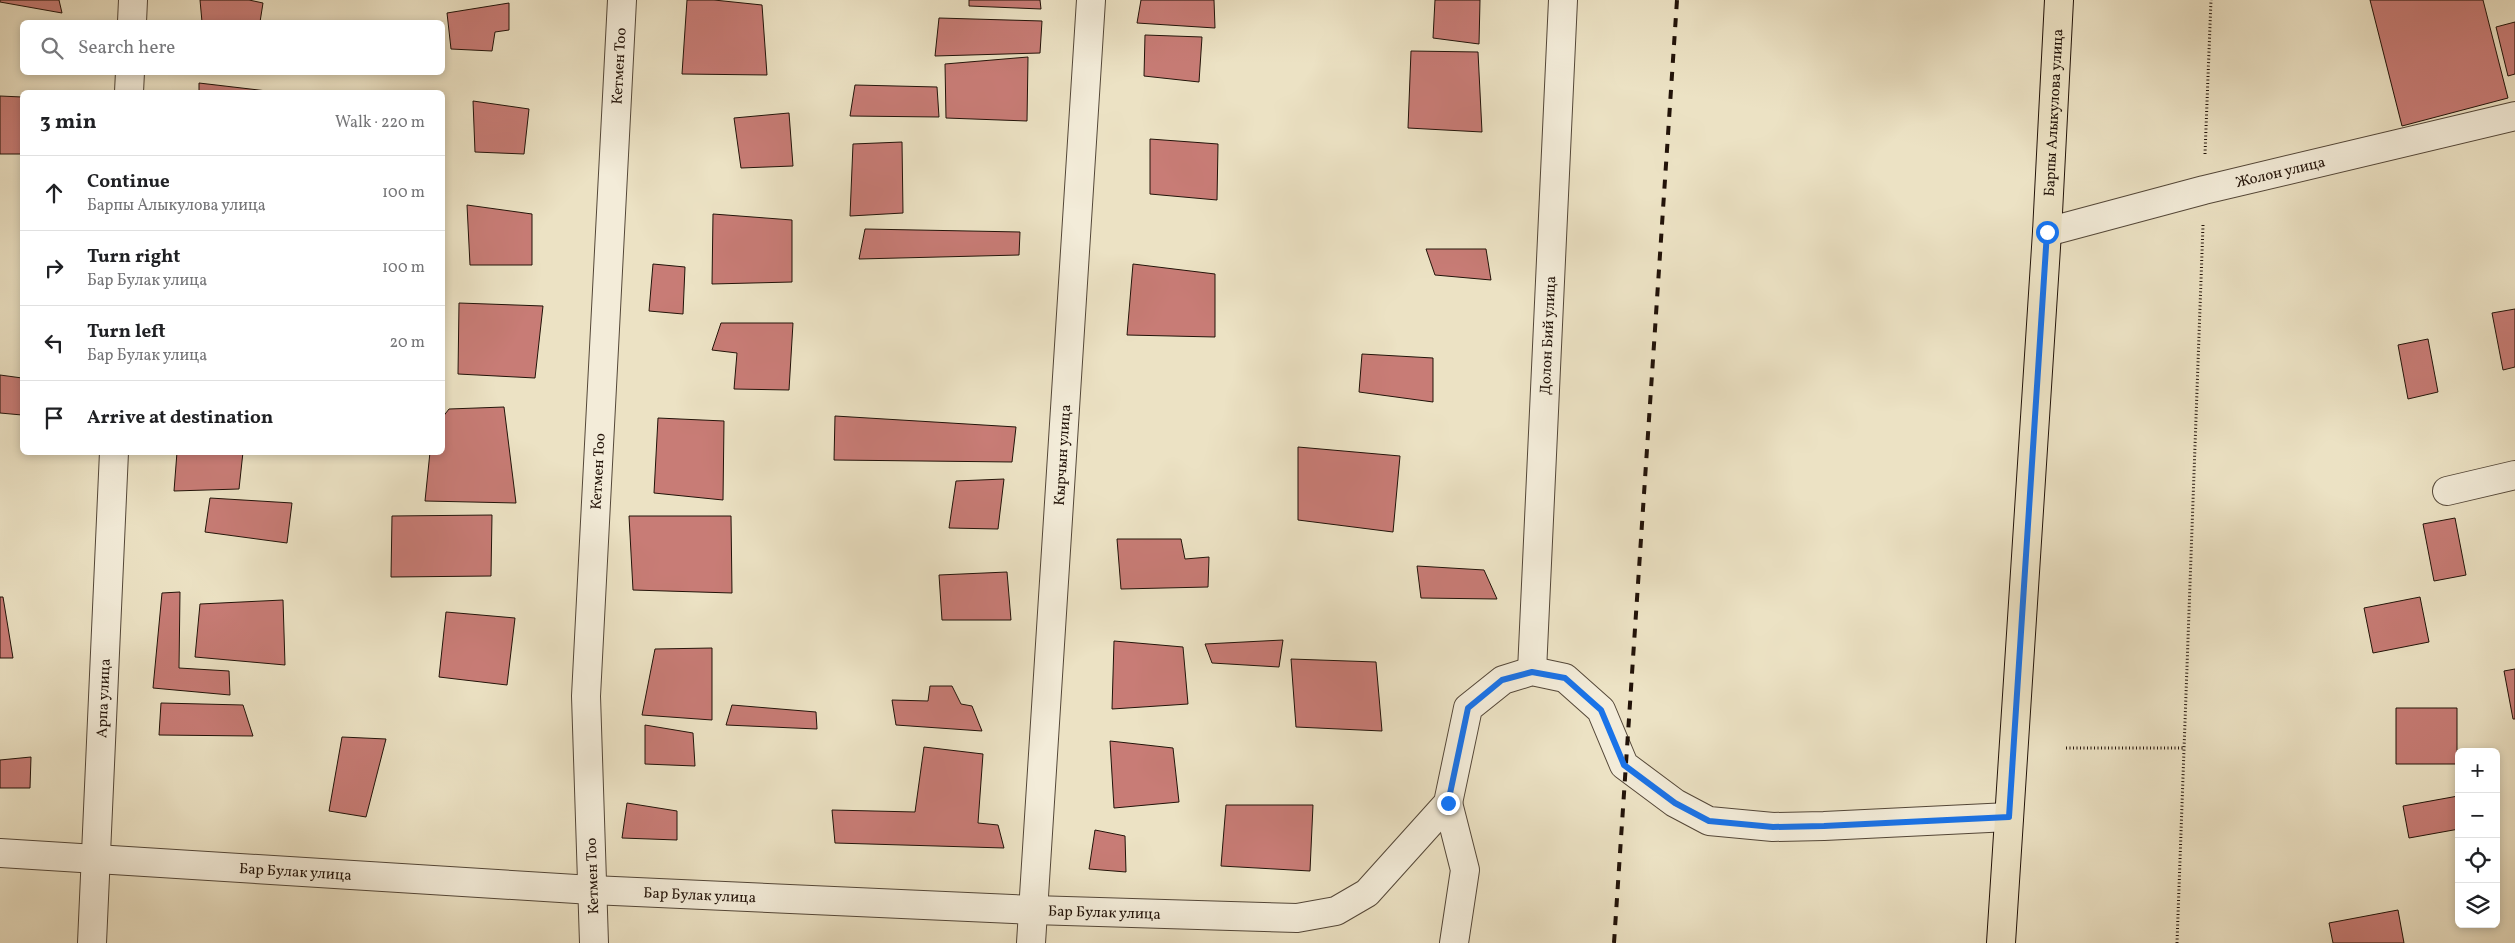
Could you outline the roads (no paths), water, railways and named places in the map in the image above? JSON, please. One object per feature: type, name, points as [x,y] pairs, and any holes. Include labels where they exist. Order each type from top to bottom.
[{"type":"main road","name":"Барпы Алыкулова улица","points":[[2001,943],[2047,232],[2059,0]]},
{"type":"street","points":[[132,20],[133,0]]},
{"type":"street","name":"Кетмен Тоо","points":[[594,943],[586,696],[622,0]]},
{"type":"street","name":"Кырчын улица","points":[[1031,943],[1091,0]]},
{"type":"street","name":"Долон Бий улица","points":[[1532,672],[1564,0]]},
{"type":"street","points":[[129,90],[130,75]]},
{"type":"street","name":"Жолон улица","points":[[2047,232],[2204,190],[2515,116]]},
{"type":"street","name":"Арпа улица","points":[[92,943],[114,455]]},
{"type":"street","points":[[2447,491],[2515,475]]},
{"type":"street","name":"Бар Булак улица","points":[[0,853],[592,890],[1033,910],[1297,918],[1336,911],[1368,893],[1448,803],[1468,708],[1502,680],[1532,672],[1565,678],[1601,710],[1624,765],[1675,803],[1709,821],[1773,827],[2009,817]]},
{"type":"street","points":[[1448,803],[1465,870],[1454,943]]},
{"type":"railway","points":[[1614,943],[1677,0]]}]
